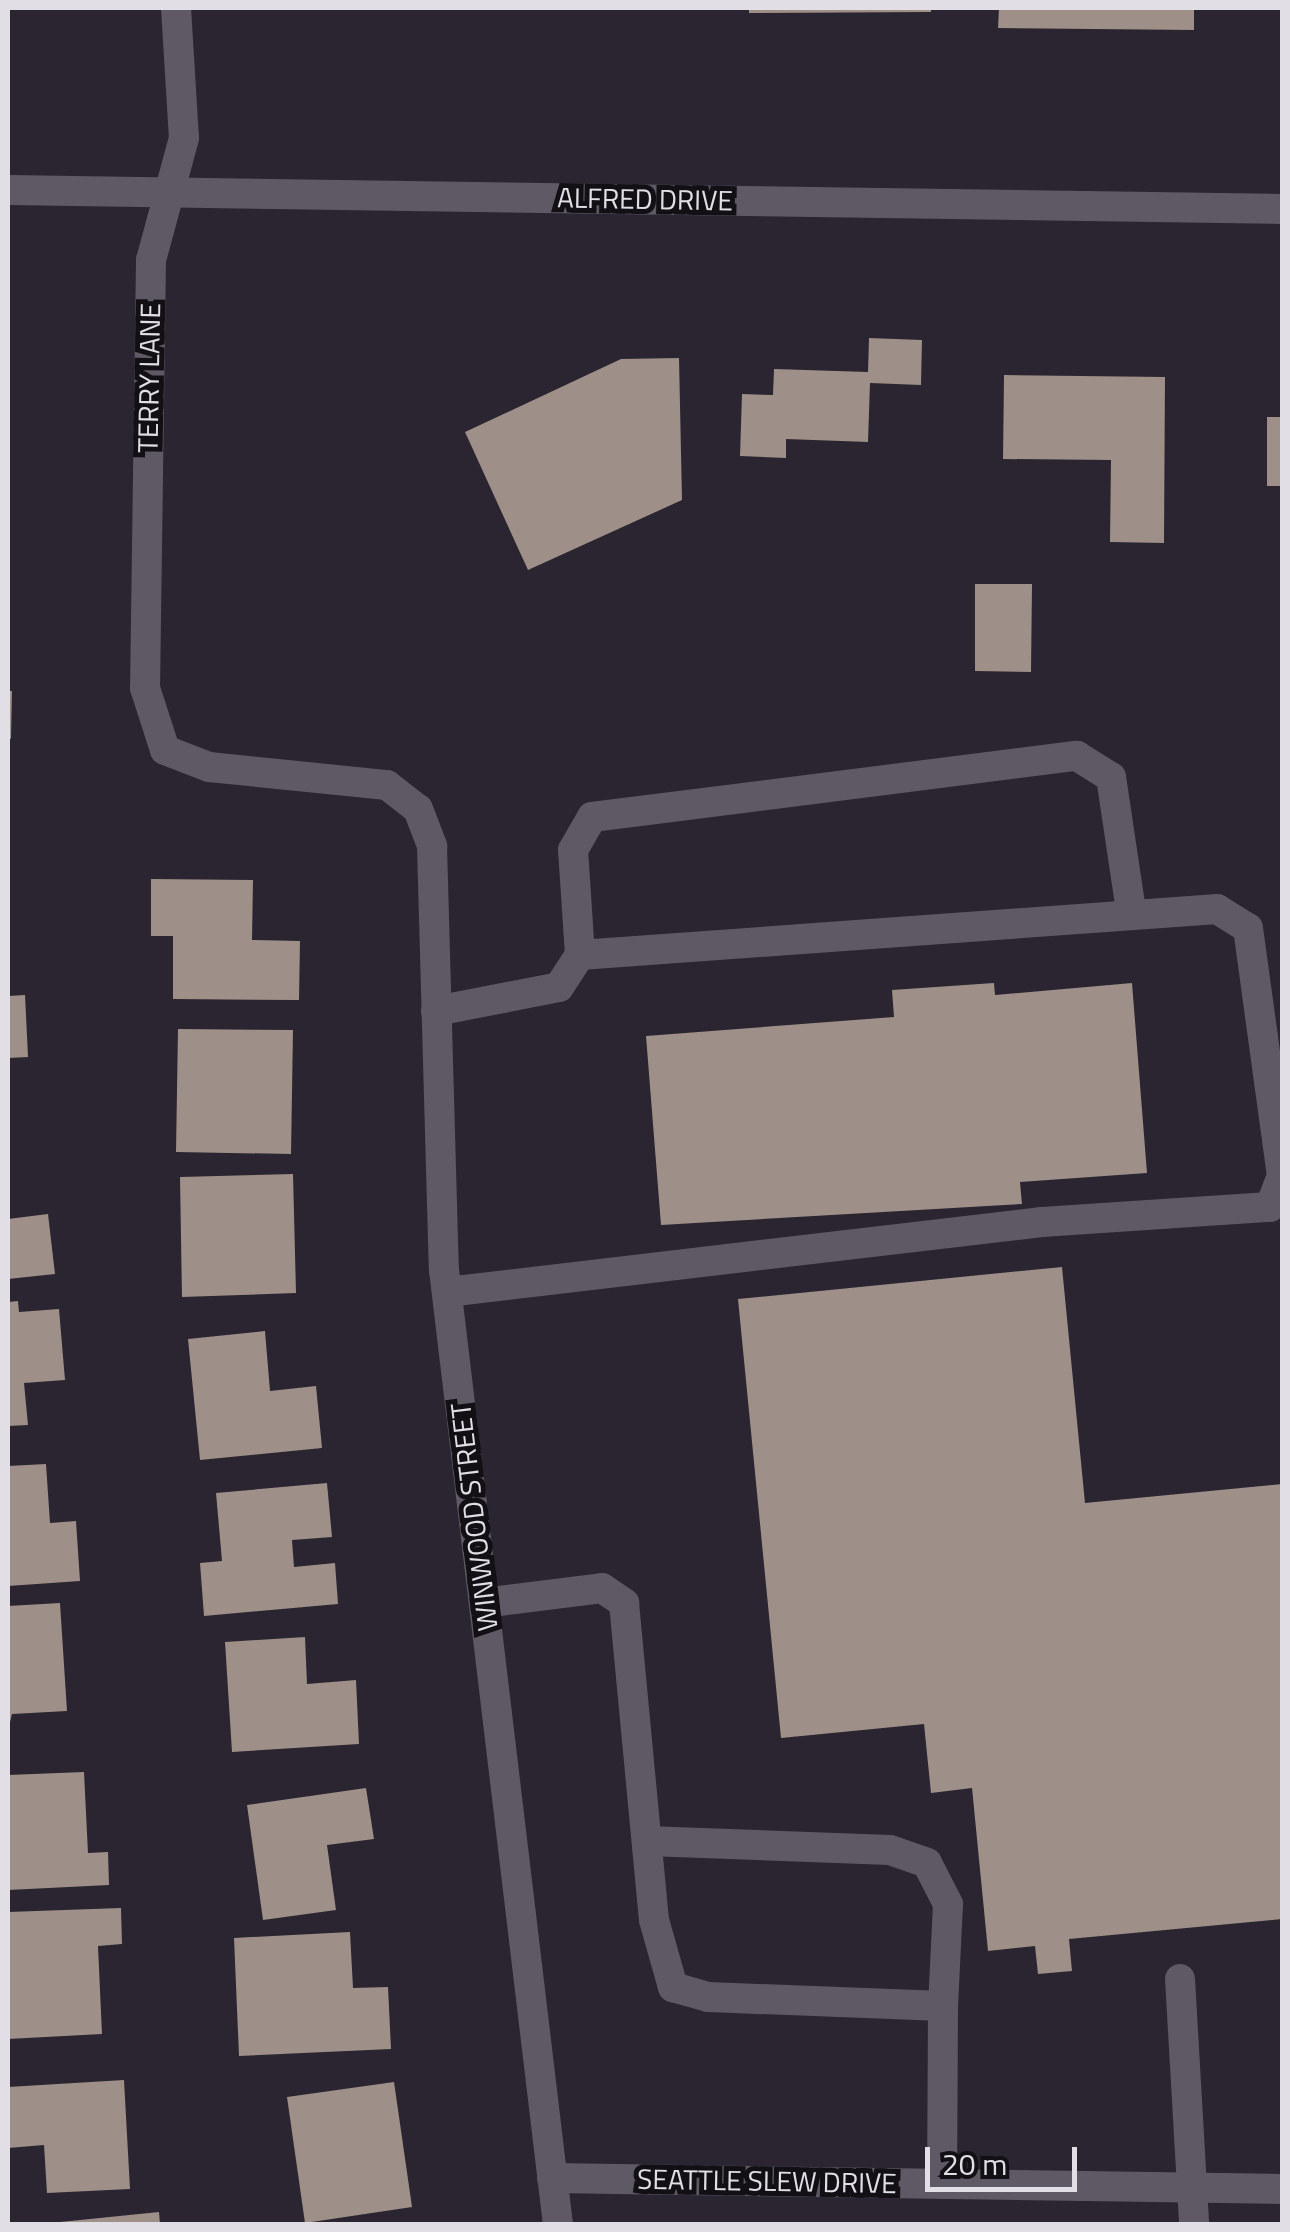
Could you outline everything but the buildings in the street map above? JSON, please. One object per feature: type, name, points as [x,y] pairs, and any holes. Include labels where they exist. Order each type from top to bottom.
[{"type":"street","name":"TERRY LANE","points":[[176,8],[184,138],[151,260],[145,688],[165,750],[208,767],[387,785],[418,809]]},
{"type":"street","name":"ALFRED DRIVE","points":[[8,190],[1282,209]]},
{"type":"street","points":[[436,1011],[558,987],[580,954],[573,850],[592,816],[1077,756],[1112,776],[1132,911]]},
{"type":"street","name":"WINWOOD STREET","points":[[418,809],[432,846],[447,1292],[558,2224]]},
{"type":"street","points":[[447,1292],[1042,1222],[1270,1208],[1282,1176],[1248,928],[1217,908],[1132,911],[580,954]]},
{"type":"street","points":[[484,1603],[602,1588],[624,1603],[654,1920],[673,1987],[708,1997],[943,2006]]},
{"type":"street","points":[[647,1841],[890,1850],[927,1863],[948,1904],[942,2184]]},
{"type":"street","points":[[1180,1979],[1194,2224]]},
{"type":"street","name":"SEATTLE SLEW DRIVE","points":[[552,2178],[1282,2189]]}]
